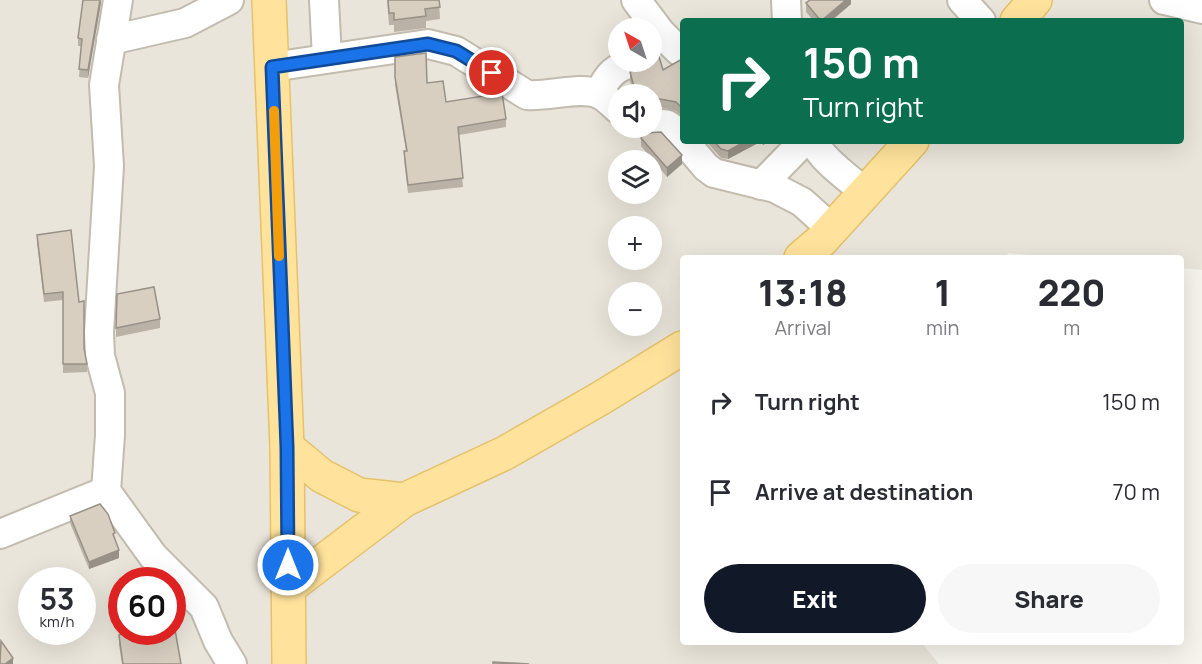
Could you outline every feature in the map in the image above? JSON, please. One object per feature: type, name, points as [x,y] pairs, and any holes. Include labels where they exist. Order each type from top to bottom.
[{"type":"main road","points":[[269,0],[287,447],[289,664]]},
{"type":"main road","points":[[1020,18],[1035,0]]},
{"type":"main road","points":[[804,255],[832,229],[909,144]]},
{"type":"main road","points":[[288,588],[404,500],[505,453],[680,349]]},
{"type":"main road","points":[[287,447],[322,477],[359,495],[404,500]]},
{"type":"street","points":[[118,0],[104,85],[109,166],[99,332],[100,356],[110,393],[106,491],[153,556],[204,607],[218,641],[232,664]]},
{"type":"street","points":[[111,40],[185,23],[229,0]]},
{"type":"street","points":[[324,0],[327,58]]},
{"type":"street","points":[[636,0],[661,33],[680,51]]},
{"type":"street","points":[[786,0],[787,18]]},
{"type":"street","points":[[962,0],[978,18]]},
{"type":"street","points":[[1164,0],[1202,9]]},
{"type":"street","points":[[272,67],[428,44],[456,51],[527,95],[585,91],[608,101],[606,78],[611,72]]},
{"type":"street","points":[[662,55],[680,52]]},
{"type":"street","points":[[662,123],[668,124],[680,137]]},
{"type":"street","points":[[686,144],[714,173],[775,188],[802,202],[832,229]]},
{"type":"street","points":[[761,185],[801,144]]},
{"type":"street","points":[[815,144],[830,162],[866,193]]},
{"type":"street","points":[[0,534],[106,491]]},
{"type":"shaded area","points":[[0,0],[1202,0],[1202,270],[1184,268],[1184,255],[1008,253],[1007,255],[680,255],[680,645],[923,645],[939,664],[0,664]]},
{"type":"building","points":[[83,0],[100,0],[88,70],[79,69],[82,39],[78,38]]},
{"type":"building","points":[[388,0],[439,0],[440,7],[425,9],[426,16],[394,20],[394,13],[389,13]]},
{"type":"building","points":[[810,0],[846,0],[825,18],[818,18],[806,3]]},
{"type":"building","points":[[426,53],[427,83],[443,81],[446,102],[502,93],[506,119],[458,127],[463,178],[408,185],[404,151],[407,151],[395,77],[395,57]]},
{"type":"building","points":[[680,60],[680,106],[676,102],[662,99],[662,84],[633,84],[630,72],[662,72],[662,67],[663,70]]},
{"type":"building","points":[[662,133],[682,155],[667,168],[662,162],[662,150],[651,150],[641,138],[662,138]]},
{"type":"building","points":[[717,144],[741,144],[728,151],[721,149]]},
{"type":"building","points":[[71,230],[79,302],[84,301],[84,348],[87,364],[63,364],[63,292],[44,294],[37,235]]},
{"type":"building","points":[[154,287],[160,319],[116,328],[117,294]]},
{"type":"building","points":[[100,504],[108,514],[119,550],[89,562],[70,516]]},
{"type":"building","points":[[1,641],[13,658],[5,664],[0,664]]},
{"type":"building","points":[[120,645],[178,645],[181,664],[123,664]]},
{"type":"building","points":[[493,662],[529,664],[493,664]]},
{"type":"slow traffic","points":[[274,111],[279,256]]},
{"type":"route","points":[[288,565],[287,447],[272,67],[428,44],[456,51],[492,73]]}]
